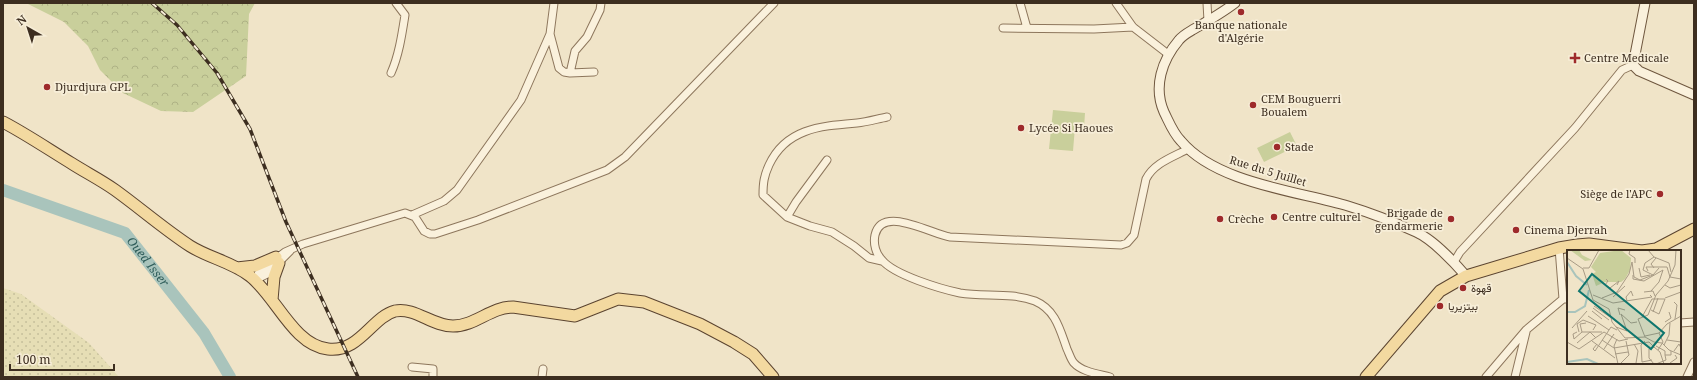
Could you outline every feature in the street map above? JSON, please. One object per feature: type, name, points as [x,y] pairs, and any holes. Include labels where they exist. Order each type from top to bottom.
[{"type":"main road","points":[[3,122],[113,189],[190,246],[237,268],[254,280],[302,337],[319,348],[329,350],[351,344],[384,317],[394,312],[403,311],[416,314],[442,325],[452,326],[464,325],[503,307],[513,307],[575,316],[618,299],[644,302],[700,324],[753,354],[773,377]]},
{"type":"main road","points":[[1366,377],[1440,291],[1466,276],[1558,248],[1577,248],[1588,244],[1642,250],[1656,249],[1694,229]]},
{"type":"main road","points":[[237,268],[255,266],[278,260],[274,277],[272,300]]},
{"type":"street","points":[[391,73],[400,44],[405,15],[396,3]]},
{"type":"street","points":[[254,280],[267,274],[278,260],[291,250],[303,244],[401,214],[412,215],[444,201],[457,190],[521,100],[550,34],[554,3]]},
{"type":"street","points":[[570,73],[576,51],[587,37],[600,10],[601,3]]},
{"type":"street","points":[[412,215],[418,220],[424,231],[430,234],[435,234],[478,220],[607,170],[626,157],[774,3]]},
{"type":"street","points":[[1020,3],[1027,28]]},
{"type":"street","points":[[1116,3],[1133,27],[1168,54]]},
{"type":"street","points":[[1207,3],[1208,21]]},
{"type":"street","name":"Rue du 5 Juillet","points":[[1235,3],[1181,38],[1168,54],[1159,84],[1160,104],[1169,124],[1180,140],[1188,149],[1207,162],[1229,174],[1254,182],[1348,206],[1418,232],[1454,262],[1466,276]]},
{"type":"street","points":[[1633,65],[1645,3]]},
{"type":"street","points":[[1003,28],[1094,29],[1133,27]]},
{"type":"street","points":[[550,34],[559,68],[564,72],[570,73],[594,72]]},
{"type":"street","points":[[1633,65],[1639,71],[1694,95]]},
{"type":"street","points":[[1454,262],[1460,252],[1574,128],[1622,70],[1633,65]]},
{"type":"street","points":[[882,260],[869,258],[832,232],[810,226],[787,217],[763,195],[762,181],[773,156],[789,140],[811,129],[832,124],[859,123],[887,117]]},
{"type":"street","points":[[1110,377],[1081,368],[1074,363],[1054,315],[1047,308],[1035,301],[1016,296],[959,292],[930,284],[892,269],[882,260],[877,252],[874,242],[875,233],[880,226],[888,221],[896,220],[906,222],[942,236],[950,237],[1121,245],[1127,243],[1134,236],[1146,179],[1150,172],[1156,166],[1188,149]]},
{"type":"street","points":[[787,217],[796,202],[827,160]]},
{"type":"street","points":[[1486,377],[1526,330],[1565,299],[1558,248]]},
{"type":"street","points":[[1681,323],[1694,322]]},
{"type":"street","points":[[1515,377],[1526,330]]},
{"type":"street","points":[[1687,377],[1694,362]]},
{"type":"street","points":[[412,367],[434,369],[433,377]]},
{"type":"street","points":[[542,377],[543,369]]},
{"type":"shaded area","points":[[3,288],[21,294],[89,343],[119,377],[3,377]]},
{"type":"green space","points":[[26,3],[255,3],[249,14],[246,76],[193,112],[161,111],[123,93],[100,70],[88,46],[64,22]]},
{"type":"green space","points":[[1053,110],[1085,113],[1084,128],[1075,127],[1073,151],[1049,149]]},
{"type":"green space","name":"Stade","points":[[1290,132],[1297,146],[1264,162],[1257,148]]},
{"type":"waterway","name":"Oued Isser","points":[[3,190],[125,233],[204,333],[230,377]]},
{"type":"railway","points":[[152,3],[177,25],[217,73],[250,129],[286,222],[358,377]]},
{"type":"place","name":"Banque nationale d'Algérie","points":[[1241,12]]},
{"type":"place","name":"Centre Medicale","points":[[1575,58]]},
{"type":"place","name":"Djurdjura GPL","points":[[47,87]]},
{"type":"place","name":"CEM Bouguerri Boualem","points":[[1253,105]]},
{"type":"place","name":"Lycée Si Haoues","points":[[1021,128]]},
{"type":"place","name":"Stade","points":[[1277,147]]},
{"type":"place","name":"Siège de l'APC","points":[[1660,194]]},
{"type":"place","name":"Centre culturel","points":[[1274,217]]},
{"type":"place","name":"Crèche","points":[[1220,219]]},
{"type":"place","name":"Brigade de gendarmerie","points":[[1451,219]]},
{"type":"place","name":"Cinema Djerrah","points":[[1516,230]]},
{"type":"place","name":"قهوة","points":[[1463,288]]},
{"type":"place","name":"بيتزيريا","points":[[1440,306]]}]
